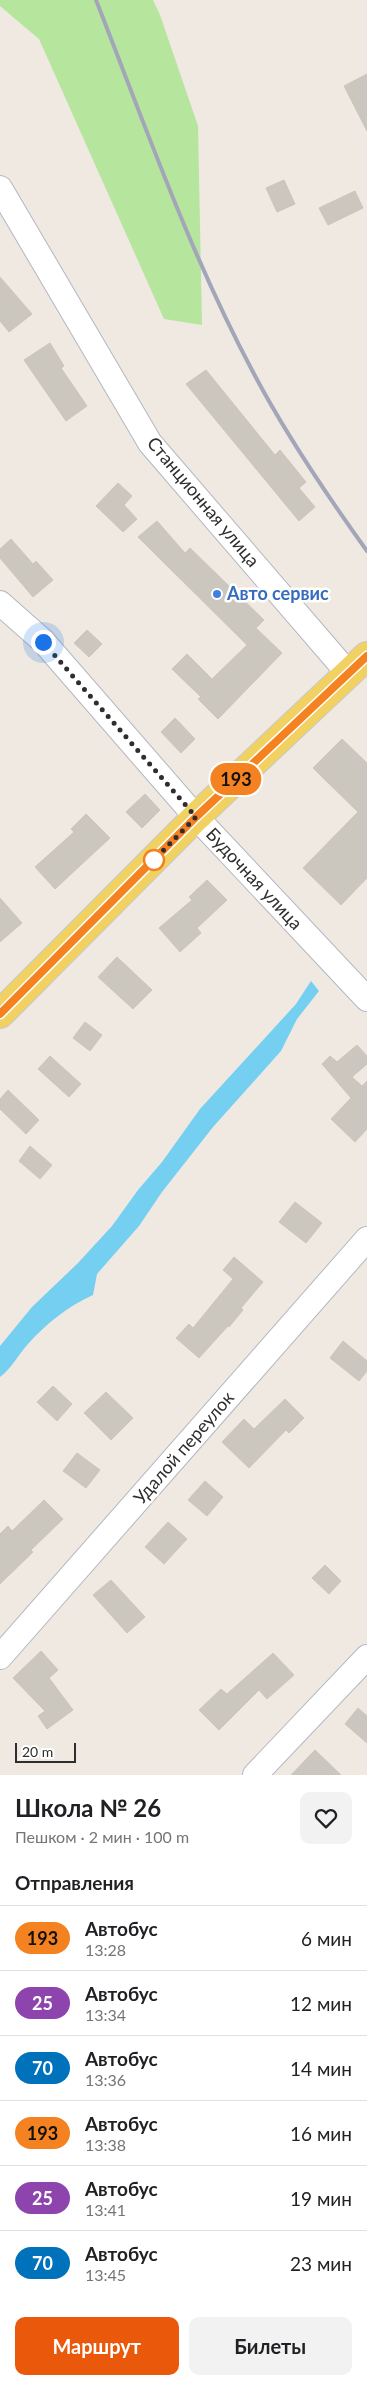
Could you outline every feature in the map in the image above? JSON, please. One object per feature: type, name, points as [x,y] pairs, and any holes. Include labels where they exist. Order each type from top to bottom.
[{"type":"main road","points":[[0,1014],[196,817],[358,664]]},
{"type":"street","name":"Станционная улица","points":[[0,188],[150,443],[358,664]]},
{"type":"street","name":"Будочная улица","points":[[0,603],[43,642],[196,817],[367,999]]},
{"type":"street","name":"Удалой переулок","points":[[0,1656],[367,1239]]},
{"type":"street","points":[[255,1775],[367,1657]]},
{"type":"green space","points":[[0,0],[153,0],[160,15],[198,126],[202,325],[164,319],[39,39],[0,6]]},
{"type":"water","points":[[311,981],[319,991],[297,1019],[281,1051],[213,1127],[162,1192],[139,1226],[97,1274],[93,1295],[66,1310],[42,1329],[0,1377],[0,1346],[32,1307],[78,1263],[112,1226],[200,1109],[296,1004]]},
{"type":"building","points":[[367,74],[367,131],[344,86]]},
{"type":"building","points":[[284,180],[295,204],[277,212],[266,188]]},
{"type":"building","points":[[355,191],[363,208],[328,225],[319,208]]},
{"type":"building","points":[[0,277],[32,314],[9,332],[0,321]]},
{"type":"building","points":[[50,343],[64,366],[61,368],[87,406],[66,421],[24,360]]},
{"type":"building","points":[[206,370],[275,455],[280,450],[306,482],[299,488],[315,507],[299,521],[186,384]]},
{"type":"building","points":[[118,483],[132,496],[124,505],[137,519],[123,532],[96,506]]},
{"type":"building","points":[[157,521],[185,553],[190,548],[264,620],[256,628],[282,653],[218,719],[198,699],[201,697],[172,669],[187,654],[212,679],[247,645],[138,537]]},
{"type":"building","points":[[11,539],[33,564],[36,561],[53,580],[33,597],[0,558],[0,549]]},
{"type":"building","points":[[87,630],[102,644],[89,657],[74,643]]},
{"type":"building","points":[[175,718],[195,739],[181,753],[161,732]]},
{"type":"building","points":[[342,739],[367,763],[367,878],[341,905],[303,868],[358,812],[313,768]]},
{"type":"building","points":[[145,794],[160,810],[142,828],[126,812]]},
{"type":"building","points":[[86,814],[110,838],[55,889],[35,867],[74,832],[71,829]]},
{"type":"building","points":[[207,880],[227,900],[197,928],[201,933],[180,952],[159,928],[192,900],[189,897]]},
{"type":"building","points":[[0,898],[22,923],[0,942]]},
{"type":"building","points":[[117,957],[152,990],[133,1009],[98,977]]},
{"type":"building","points":[[85,1022],[102,1035],[90,1051],[73,1038]]},
{"type":"building","points":[[357,1045],[367,1056],[367,1064],[352,1077],[362,1086],[367,1081],[367,1129],[355,1142],[331,1119],[351,1098],[322,1064],[330,1056],[337,1062]]},
{"type":"building","points":[[50,1056],[81,1084],[69,1097],[38,1069]]},
{"type":"building","points":[[8,1090],[39,1120],[26,1134],[0,1109],[0,1099]]},
{"type":"building","points":[[30,1146],[52,1165],[40,1179],[19,1161]]},
{"type":"building","points":[[295,1202],[322,1223],[306,1243],[279,1222]]},
{"type":"building","points":[[234,1257],[263,1282],[241,1308],[243,1310],[229,1327],[199,1358],[176,1338],[189,1324],[193,1328],[233,1279],[223,1270]]},
{"type":"building","points":[[343,1341],[367,1361],[367,1371],[359,1381],[330,1358]]},
{"type":"building","points":[[53,1386],[72,1404],[57,1421],[37,1402]]},
{"type":"building","points":[[106,1392],[133,1418],[111,1440],[84,1413]]},
{"type":"building","points":[[285,1399],[304,1418],[289,1433],[286,1430],[249,1468],[222,1442],[244,1419],[254,1429]]},
{"type":"building","points":[[77,1453],[100,1470],[86,1488],[63,1471]]},
{"type":"building","points":[[205,1481],[223,1497],[207,1516],[188,1500]]},
{"type":"building","points":[[44,1500],[63,1519],[0,1584],[0,1534],[8,1526],[12,1531]]},
{"type":"building","points":[[168,1522],[187,1539],[164,1564],[145,1547]]},
{"type":"building","points":[[325,1565],[341,1581],[329,1594],[312,1578]]},
{"type":"building","points":[[111,1580],[145,1617],[127,1633],[93,1595]]},
{"type":"building","points":[[41,1651],[58,1670],[49,1678],[73,1710],[47,1729],[38,1716],[45,1711],[13,1678]]},
{"type":"building","points":[[273,1653],[294,1675],[267,1699],[259,1690],[219,1730],[199,1710],[221,1689],[227,1694]]},
{"type":"building","points":[[358,1708],[367,1716],[367,1743],[345,1724]]},
{"type":"building","points":[[315,1750],[341,1775],[291,1775]]},
{"type":"railway","points":[[96,0],[169,189],[230,327],[253,372],[293,441],[367,551]]},
{"type":"bus line","name":"193","points":[[0,1014],[196,817],[367,656]]},
{"type":"place","name":"Авто сервис","points":[[217,594]]},
{"type":"route","points":[[43,642],[196,817],[154,860]]}]
